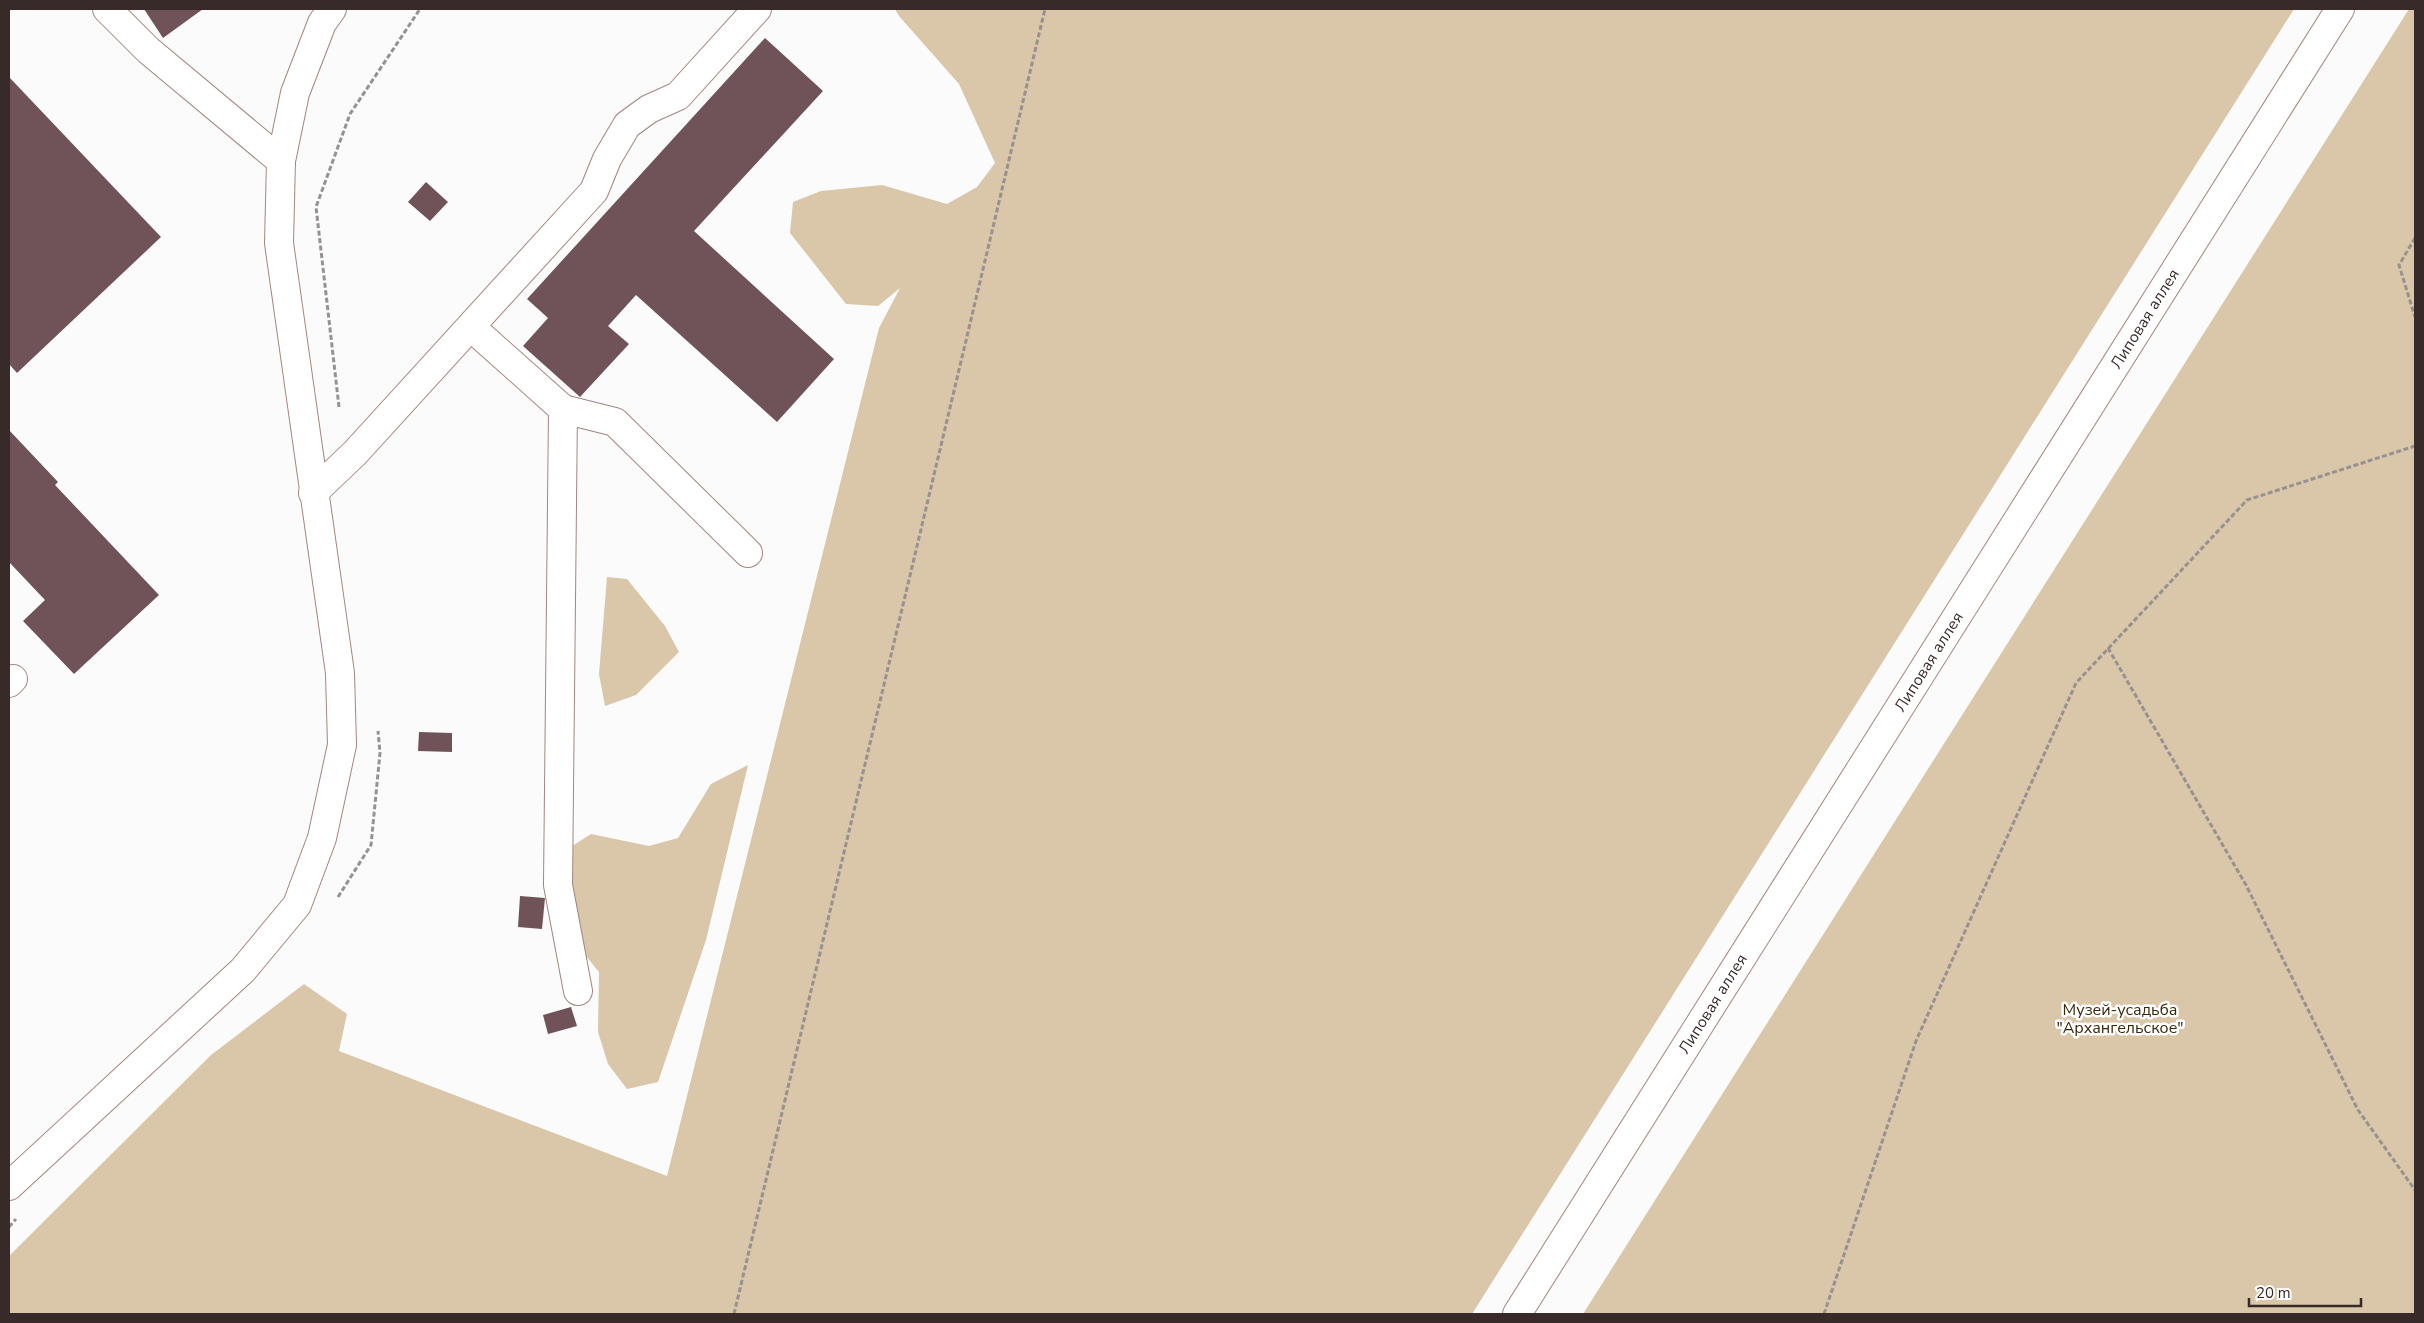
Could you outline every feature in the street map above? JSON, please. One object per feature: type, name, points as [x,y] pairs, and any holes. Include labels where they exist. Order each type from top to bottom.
[{"type":"street","points":[[107,9],[148,50],[282,161]]},
{"type":"street","points":[[313,493],[345,464],[594,191],[607,159],[627,125],[649,110],[678,96],[757,9]]},
{"type":"street","name":"Липовая аллея","points":[[1517,1314],[2340,9]]},
{"type":"street","points":[[9,1186],[243,970],[297,905],[322,838],[342,745],[340,673],[279,243],[282,161],[295,94],[321,13]]},
{"type":"street","points":[[471,327],[563,410],[615,422],[748,553]]},
{"type":"street","points":[[563,410],[558,885],[578,991]]},
{"type":"path","points":[[345,464],[316,207],[350,114],[420,9]]},
{"type":"path","points":[[734,1314],[1045,9]]},
{"type":"path","points":[[2415,238],[2399,265],[2415,317]]},
{"type":"path","points":[[1824,1314],[1916,1041],[2076,683],[2247,500],[2415,446]]},
{"type":"path","points":[[2108,648],[2246,884],[2358,1110],[2415,1190]]},
{"type":"path","points":[[336,900],[371,845],[380,753],[377,724]]},
{"type":"path","points":[[9,1227],[23,1213]]},
{"type":"green space","points":[[895,9],[2294,9],[1472,1314],[9,1314],[9,1256],[211,1055],[304,984],[347,1014],[339,1051],[667,1176],[879,328],[900,288],[878,306],[846,304],[790,233],[793,202],[821,191],[882,185],[947,204],[977,187],[995,163],[959,84],[899,16]]},
{"type":"green space","name":"Музей-усадьба \"Архангельское\"","points":[[2409,9],[2415,9],[2415,1314],[1583,1314]]},
{"type":"green space","points":[[607,577],[627,579],[665,626],[679,652],[636,695],[605,706],[599,674]]},
{"type":"green space","points":[[748,765],[706,940],[658,1082],[627,1089],[608,1064],[598,1032],[599,972],[577,945],[566,850],[591,834],[649,846],[678,838],[711,784]]},
{"type":"building","points":[[144,9],[203,9],[163,38]]},
{"type":"building","points":[[765,38],[823,91],[694,231],[834,359],[777,422],[636,295],[608,326],[629,344],[580,397],[523,346],[548,318],[527,299]]},
{"type":"building","points":[[9,77],[161,237],[17,373],[9,364]]},
{"type":"building","points":[[426,182],[448,202],[430,221],[408,202]]},
{"type":"building","points":[[9,430],[58,482],[55,485],[159,595],[74,674],[23,621],[45,600],[9,562]]},
{"type":"building","points":[[419,732],[452,733],[452,752],[418,751]]},
{"type":"building","points":[[520,896],[545,898],[542,929],[518,927]]},
{"type":"building","points":[[571,1007],[577,1026],[548,1034],[543,1015]]}]
